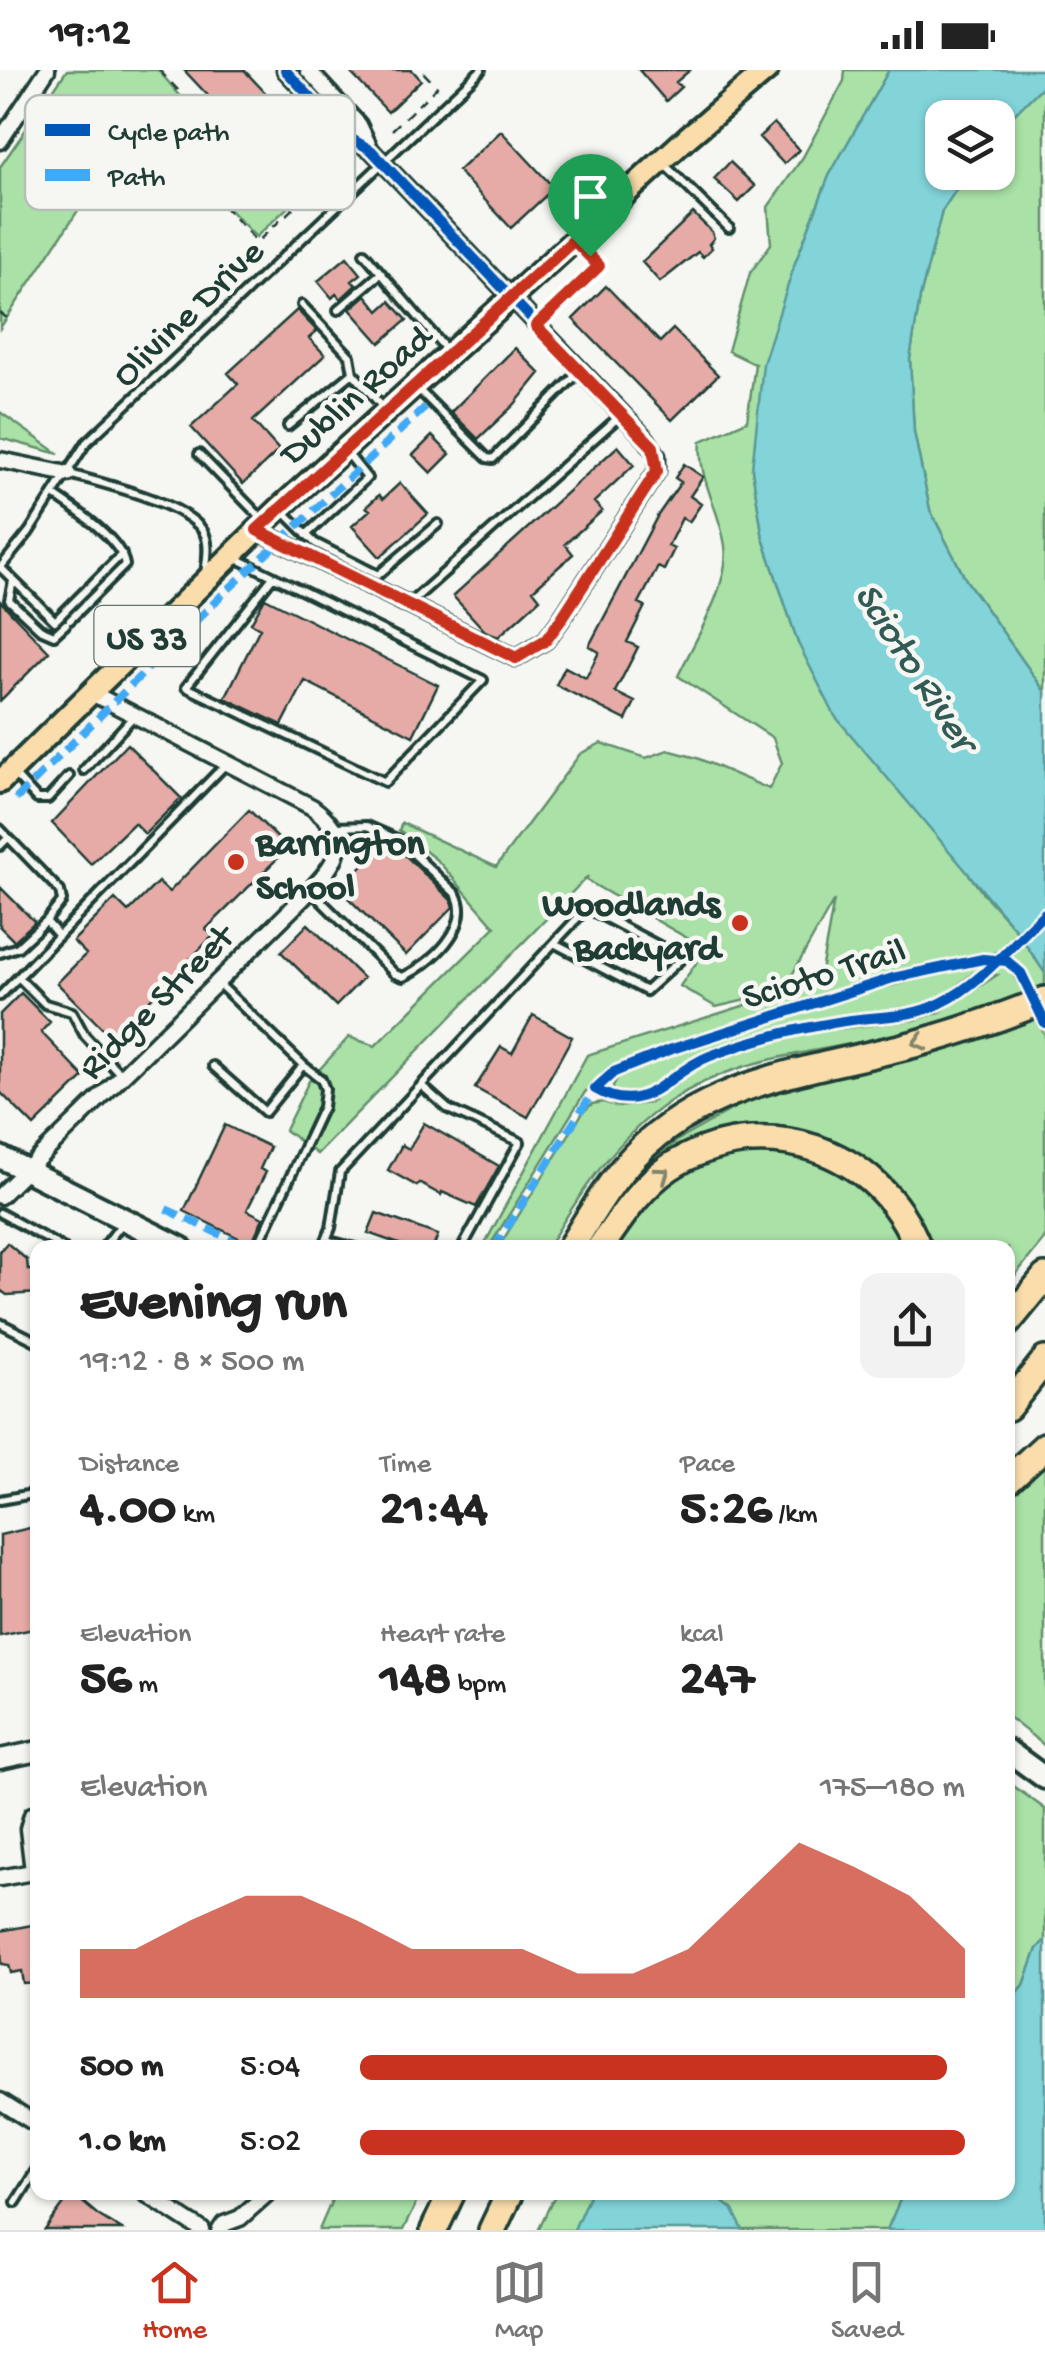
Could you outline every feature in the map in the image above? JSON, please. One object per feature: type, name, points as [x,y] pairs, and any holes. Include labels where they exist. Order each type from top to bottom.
[{"type":"highway","points":[[576,1240],[635,1155],[671,1126],[724,1093],[812,1066],[921,1042],[1045,1000]]},
{"type":"highway","points":[[606,1240],[649,1183],[670,1167],[708,1148],[748,1139],[800,1144],[856,1168],[879,1185],[899,1208],[914,1240]]},
{"type":"highway","points":[[1015,1313],[1045,1276]]},
{"type":"highway","points":[[1015,1398],[1045,1360]]},
{"type":"highway","points":[[1015,1474],[1045,1446]]},
{"type":"highway","points":[[434,2230],[448,2200]]},
{"type":"highway","points":[[492,2230],[506,2200]]},
{"type":"main road","name":"Dublin Road","points":[[5,776],[267,520],[661,161],[767,70]]},
{"type":"main road","points":[[0,1157],[166,1240]]},
{"type":"main road","points":[[1015,1757],[1045,1778]]},
{"type":"street","points":[[30,95],[47,70]]},
{"type":"street","points":[[284,70],[307,95]]},
{"type":"street","points":[[308,70],[332,95]]},
{"type":"street","points":[[0,141],[25,103]]},
{"type":"street","points":[[355,120],[371,150]]},
{"type":"street","points":[[267,520],[375,581],[408,605],[516,658],[546,640],[655,476],[658,463],[653,447],[383,162],[355,141]]},
{"type":"street","points":[[0,460],[68,474]]},
{"type":"street","points":[[90,692],[312,807],[330,820],[336,834]]},
{"type":"street","name":"Ridge Street","points":[[0,1196],[310,890],[332,866],[336,834]]},
{"type":"street","points":[[0,1759],[30,1753]]},
{"type":"street","points":[[0,1878],[30,1872]]},
{"type":"street","points":[[0,2101],[30,2119]]},
{"type":"street","points":[[155,2200],[202,2230]]},
{"type":"street","points":[[220,2230],[260,2200]]},
{"type":"lane","name":"Olivine Drive","points":[[355,188],[481,70]]},
{"type":"lane","points":[[661,161],[729,228]]},
{"type":"lane","name":"Olivine Drive","points":[[0,567],[86,443],[332,210]]},
{"type":"lane","points":[[536,326],[599,266],[574,240]]},
{"type":"lane","points":[[364,252],[450,354]]},
{"type":"lane","points":[[338,310],[382,273]]},
{"type":"lane","points":[[302,305],[350,356],[353,372],[386,411]]},
{"type":"lane","points":[[415,385],[487,458],[493,459],[580,371]]},
{"type":"lane","points":[[288,426],[353,372]]},
{"type":"lane","points":[[408,605],[622,414]]},
{"type":"lane","points":[[306,535],[367,478],[344,450]]},
{"type":"lane","points":[[199,454],[267,520],[306,535],[375,581],[438,524]]},
{"type":"lane","points":[[68,474],[166,506],[198,524],[207,540],[204,581]]},
{"type":"lane","points":[[14,580],[10,600],[40,630],[54,635],[125,565],[122,554],[88,518],[54,494]]},
{"type":"lane","points":[[0,567],[56,621],[122,554]]},
{"type":"lane","points":[[230,555],[482,680],[385,782],[186,686],[272,578]]},
{"type":"lane","points":[[84,770],[134,716]]},
{"type":"lane","points":[[0,996],[226,764]]},
{"type":"lane","points":[[5,776],[37,799],[48,799],[70,776]]},
{"type":"lane","points":[[310,890],[394,974],[403,977],[452,938],[462,904],[399,840],[368,826],[336,834]]},
{"type":"lane","points":[[0,829],[60,891],[62,901],[18,947],[0,953]]},
{"type":"lane","points":[[0,846],[8,838]]},
{"type":"lane","points":[[325,1240],[340,1172],[421,1086],[554,943],[587,908],[682,958],[646,992],[554,943]]},
{"type":"lane","points":[[46,921],[59,936]]},
{"type":"lane","points":[[18,977],[45,1004],[72,1012],[85,1036],[122,1077]]},
{"type":"lane","points":[[218,983],[302,1066],[321,1078],[325,1089],[324,1106],[261,1240]]},
{"type":"lane","points":[[213,1066],[265,1112],[302,1066]]},
{"type":"lane","points":[[421,1086],[448,1108],[520,1142],[466,1240]]},
{"type":"lane","points":[[0,1214],[48,1240]]},
{"type":"lane","points":[[110,1240],[126,1220]]},
{"type":"lane","points":[[0,1323],[30,1338]]},
{"type":"lane","points":[[0,1500],[30,1494]]},
{"type":"lane","points":[[16,2202],[30,2180]]},
{"type":"path","points":[[160,70],[184,95]]},
{"type":"path","points":[[392,130],[438,88],[421,70]]},
{"type":"path","points":[[228,210],[257,242],[291,210]]},
{"type":"path","points":[[0,313],[7,318]]},
{"type":"green space","points":[[67,70],[158,70],[180,95],[50,95]]},
{"type":"green space","points":[[845,70],[889,70],[829,176],[795,263],[752,469],[763,538],[798,643],[1045,973],[1045,1010],[1018,963],[996,952],[908,969],[727,1025],[614,1066],[585,1092],[493,1240],[487,1240],[587,1055],[819,982],[834,900],[788,982],[759,997],[716,1007],[680,986],[706,949],[586,880],[588,876],[317,1154],[285,1130],[309,1081],[349,1037],[375,1046],[495,927],[439,862],[399,830],[402,823],[496,867],[580,754],[601,743],[646,758],[668,750],[769,789],[782,763],[773,738],[678,676],[710,612],[725,561],[722,533],[702,468],[701,441],[747,421],[755,364],[728,351],[750,273],[771,244],[768,207],[803,157],[844,81]]},
{"type":"green space","points":[[1045,84],[1045,692],[966,580],[930,510],[914,432],[910,359],[920,297],[942,211],[956,190],[1015,190],[1015,113]]},
{"type":"green space","points":[[25,131],[25,210],[78,210],[0,328],[0,167]]},
{"type":"green space","points":[[230,210],[285,210],[256,237]]},
{"type":"green space","points":[[0,412],[59,454],[0,438]]},
{"type":"green space","points":[[972,966],[1008,967],[1026,994],[926,1027],[764,1061],[716,1076],[669,1102],[632,1132],[586,1187],[552,1240],[503,1240],[583,1112],[592,1104],[603,1102],[619,1107],[650,1103],[695,1066],[804,1033],[915,1020],[940,1012],[997,975],[973,973],[927,1004],[808,1023],[750,1037],[694,1058],[646,1091],[636,1095],[614,1092],[618,1077],[702,1043],[870,991]]},
{"type":"green space","points":[[1035,1017],[1045,1035],[1045,1238],[1015,1275],[1015,1240],[921,1240],[809,1135],[647,1177],[641,1171],[678,1140],[743,1103]]},
{"type":"green space","points":[[760,1150],[784,1153],[827,1167],[847,1178],[880,1207],[900,1240],[620,1240],[645,1208],[675,1181],[691,1170]]},
{"type":"green space","points":[[1045,1462],[1045,1746],[1015,1722],[1015,1493]]},
{"type":"green space","points":[[1015,1787],[1045,1809],[1045,1940],[1037,1949],[1024,1985],[1015,1995]]},
{"type":"green space","points":[[332,2200],[418,2200],[403,2230],[319,2230]]},
{"type":"green space","points":[[553,2200],[587,2200],[574,2230],[538,2230]]},
{"type":"green space","points":[[717,2200],[900,2200],[887,2230],[743,2230]]},
{"type":"water","name":"Scioto River","points":[[889,70],[1045,70],[1045,84],[1015,113],[1015,100],[925,100],[925,190],[956,190],[942,211],[920,297],[910,359],[914,432],[930,510],[966,580],[1045,692],[1045,973],[1016,930],[835,716],[798,643],[763,538],[752,469],[763,364],[795,263],[829,176]]},
{"type":"water","points":[[1045,1940],[1045,2230],[887,2230],[900,2200],[1015,2200],[1015,1995],[1024,1985],[1037,1949]]},
{"type":"water","points":[[587,2200],[720,2200],[733,2210],[743,2230],[574,2230]]},
{"type":"building","points":[[184,70],[244,70],[267,95],[207,95]]},
{"type":"building","points":[[348,70],[412,70],[421,80],[388,112]]},
{"type":"building","points":[[639,70],[690,70],[676,82],[681,87],[666,101]]},
{"type":"building","points":[[774,123],[799,150],[784,164],[759,137]]},
{"type":"building","points":[[501,131],[554,188],[511,228],[458,171]]},
{"type":"building","points":[[730,162],[755,186],[739,202],[714,179]]},
{"type":"building","points":[[693,213],[712,232],[712,248],[703,257],[698,252],[660,282],[642,262]]},
{"type":"building","points":[[347,257],[361,274],[341,299],[336,294],[332,298],[318,281]]},
{"type":"building","points":[[606,286],[660,342],[673,329],[718,375],[672,420],[573,319]]},
{"type":"building","points":[[366,295],[379,311],[390,301],[407,320],[380,343],[350,309]]},
{"type":"building","points":[[297,310],[317,331],[309,338],[325,355],[253,421],[279,450],[243,484],[191,427],[238,384],[228,373]]},
{"type":"building","points":[[515,348],[540,373],[478,439],[451,412]]},
{"type":"building","points":[[432,436],[450,454],[431,473],[413,455]]},
{"type":"building","points":[[618,446],[634,465],[594,502],[602,511],[565,544],[573,554],[533,590],[540,599],[498,637],[485,631],[453,596]]},
{"type":"building","points":[[684,464],[703,477],[690,496],[701,504],[689,522],[682,518],[668,546],[674,549],[664,570],[658,567],[639,603],[645,606],[627,642],[638,647],[615,692],[635,702],[626,720],[556,685],[565,667],[586,678],[599,652],[589,646],[658,515],[681,482],[675,478]]},
{"type":"building","points":[[400,483],[428,514],[380,557],[352,526],[370,510],[366,507],[379,495],[383,499]]},
{"type":"building","points":[[265,598],[438,685],[413,736],[305,681],[282,725],[225,698],[260,628],[251,623]]},
{"type":"building","points":[[0,601],[49,652],[0,701]]},
{"type":"building","points":[[127,744],[181,798],[145,834],[134,823],[91,864],[52,823]]},
{"type":"building","points":[[249,810],[288,848],[206,929],[213,936],[112,1038],[57,983],[86,954],[73,941],[115,899],[128,912],[158,882],[169,892]]},
{"type":"building","points":[[386,842],[402,852],[451,900],[453,907],[406,955],[339,889]]},
{"type":"building","points":[[0,887],[35,922],[14,941],[0,927]]},
{"type":"building","points":[[308,924],[363,978],[336,1006],[281,952]]},
{"type":"building","points":[[21,993],[50,1022],[41,1032],[84,1077],[34,1126],[0,1092],[0,1014]]},
{"type":"building","points":[[533,1015],[572,1037],[528,1117],[475,1088],[501,1047],[512,1053]]},
{"type":"building","points":[[424,1123],[499,1166],[476,1207],[419,1183],[417,1186],[388,1170],[402,1145],[409,1149]]},
{"type":"building","points":[[225,1125],[270,1147],[260,1169],[266,1172],[247,1210],[263,1218],[253,1240],[243,1240],[184,1211]]},
{"type":"building","points":[[376,1213],[438,1235],[436,1240],[388,1240],[368,1233]]},
{"type":"building","points":[[7,1243],[27,1260],[30,1294],[7,1295],[0,1290],[0,1251]]},
{"type":"building","points":[[30,1528],[30,1630],[0,1636],[0,1535]]},
{"type":"building","points":[[30,1925],[30,1984],[24,1984],[22,1971],[11,1973],[9,1965],[2,1964],[0,1931]]},
{"type":"building","points":[[67,2200],[80,2200],[122,2230],[45,2230]]},
{"type":"marked path","points":[[16,799],[221,596],[431,402]]},
{"type":"marked path","points":[[499,1240],[595,1089],[601,1092]]},
{"type":"marked path","points":[[166,1209],[232,1240]]},
{"type":"cycle path","points":[[285,70],[308,95]]},
{"type":"cycle path","points":[[257,530],[516,658],[546,640],[657,471],[657,455],[647,440],[371,150],[355,141]]},
{"type":"cycle path","name":"Scioto Trail","points":[[1045,913],[1009,950],[996,962],[970,985],[930,1008],[810,1027],[742,1045],[710,1056],[642,1096],[613,1097],[595,1089],[614,1072],[672,1049],[893,978],[983,959],[1007,961],[1021,973],[1045,1023]]},
{"type":"place","name":"Barrington School","points":[[236,862]]},
{"type":"place","name":"Woodlands Backyard","points":[[740,923]]},
{"type":"route","points":[[574,240],[590,256],[599,266],[536,326],[653,447],[657,471],[546,640],[516,658],[257,530],[574,240]]}]
